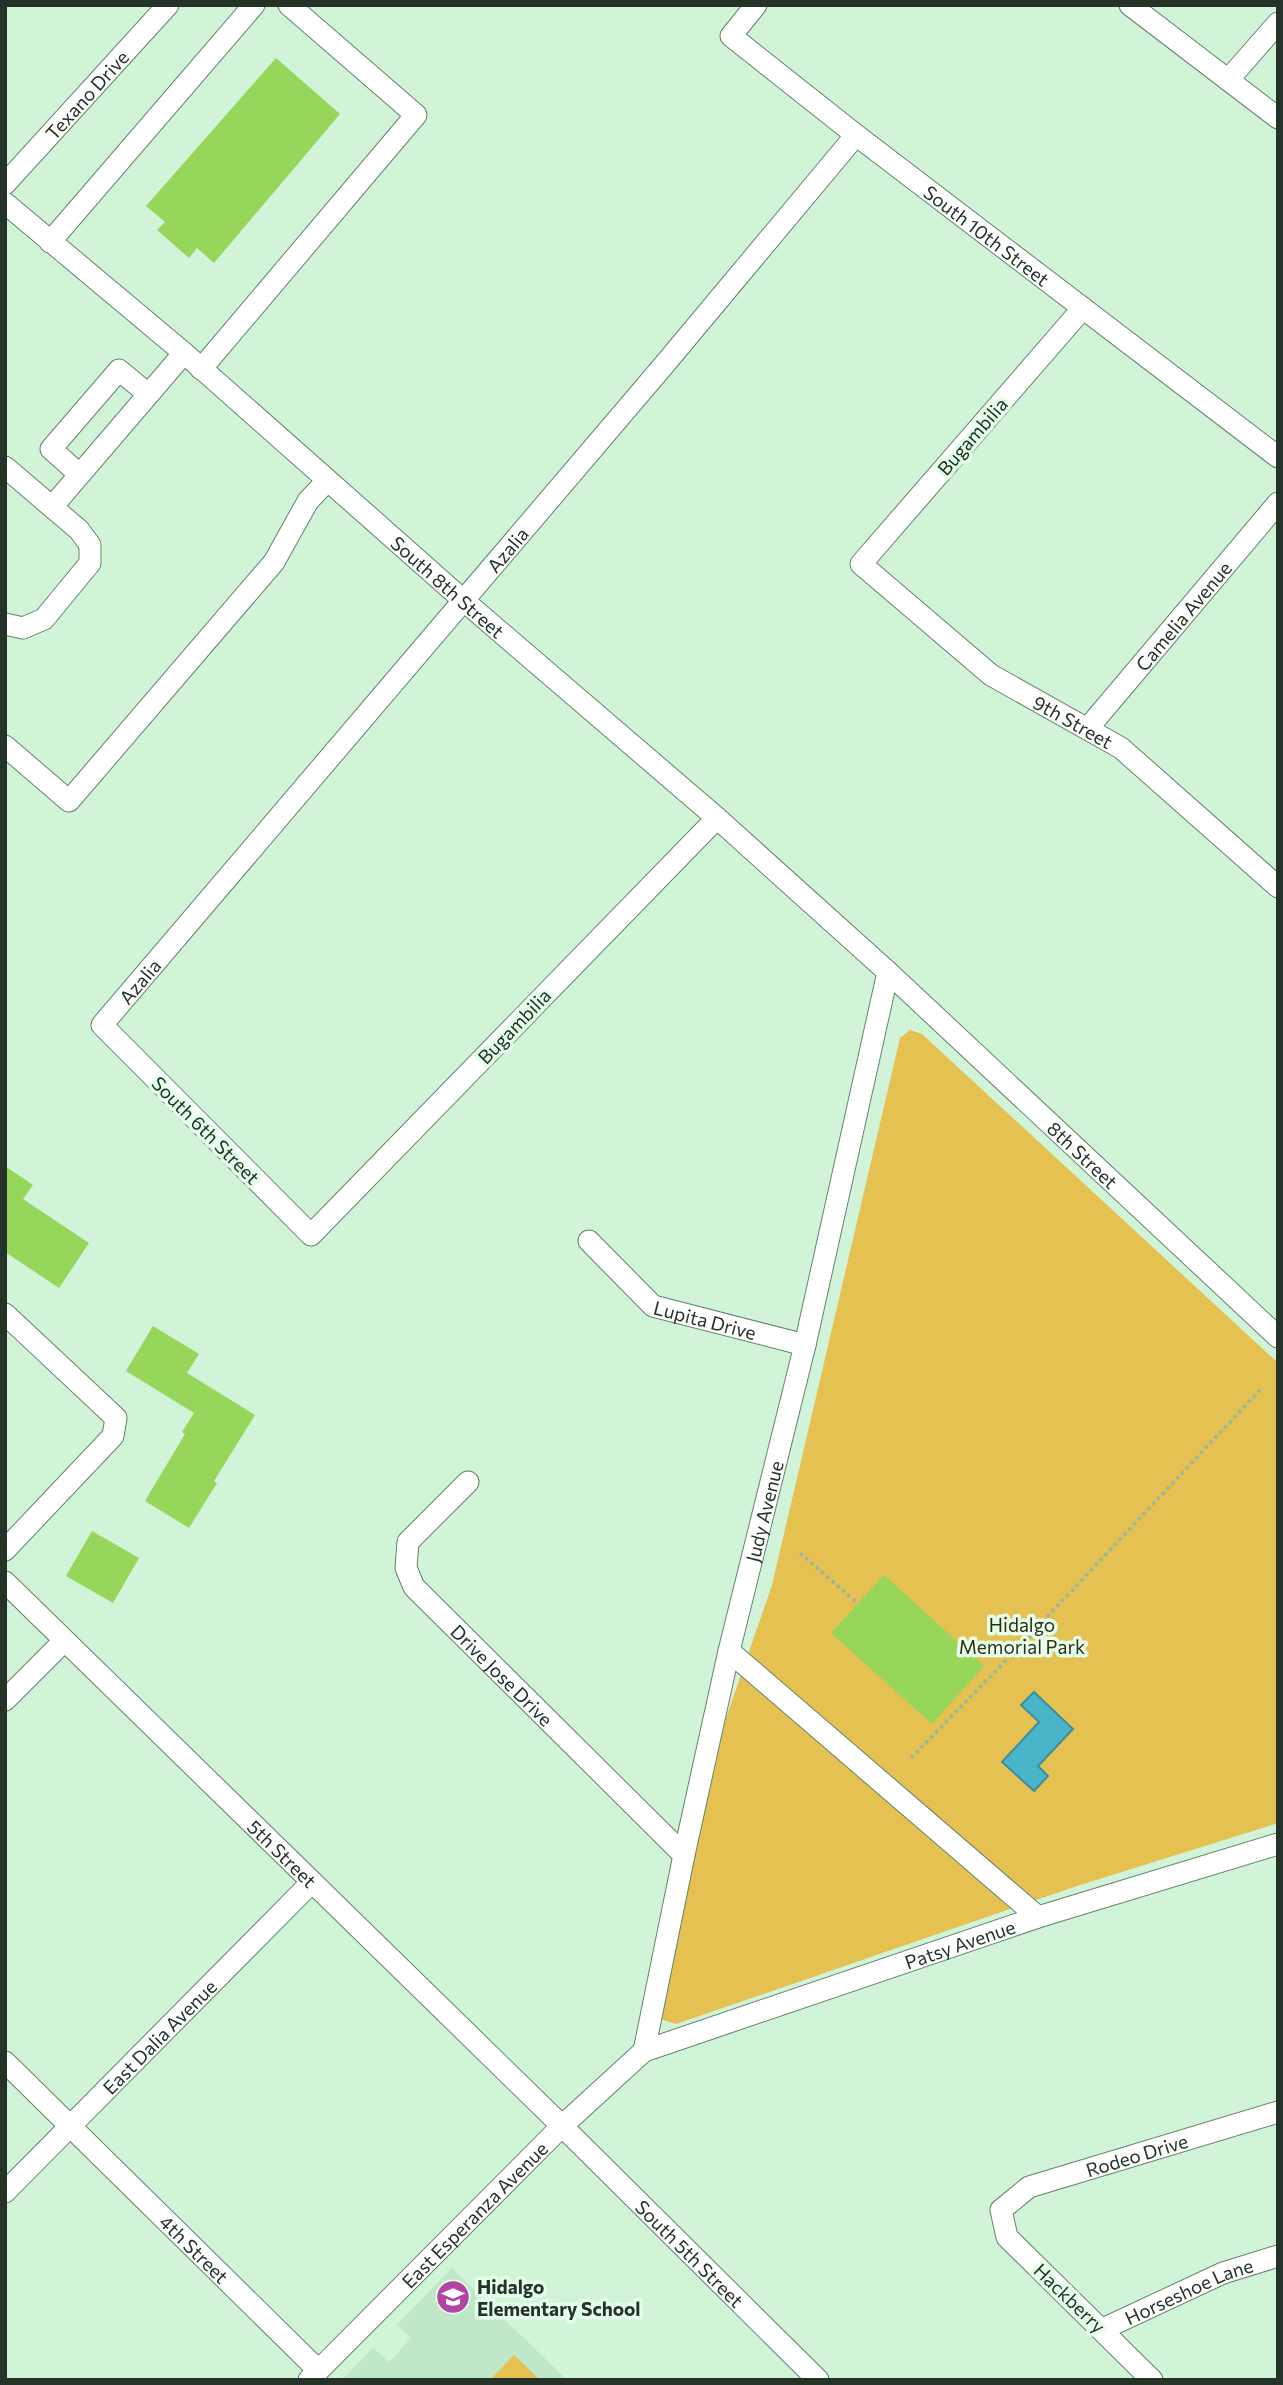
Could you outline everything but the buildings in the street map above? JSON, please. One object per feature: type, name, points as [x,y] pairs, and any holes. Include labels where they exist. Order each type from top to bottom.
[{"type":"street","name":"Texano Drive","points":[[5,184],[168,5]]},
{"type":"street","points":[[50,242],[254,5]]},
{"type":"street","points":[[201,369],[416,115],[289,5]]},
{"type":"street","name":"South 10th Street","points":[[756,5],[731,36],[856,135],[1278,457]]},
{"type":"street","points":[[1130,5],[1278,118]]},
{"type":"street","points":[[1228,80],[1278,23]]},
{"type":"street","name":"Azalia","points":[[102,1025],[856,135]]},
{"type":"street","name":"South 8th Street","points":[[5,203],[184,354],[463,600],[717,818],[888,972]]},
{"type":"street","name":"Bugambilia","points":[[861,564],[1083,308]]},
{"type":"street","points":[[52,507],[184,354]]},
{"type":"street","points":[[79,474],[51,450],[119,370],[148,394]]},
{"type":"street","points":[[5,467],[79,530],[90,545],[90,563],[44,620],[23,628],[5,624]]},
{"type":"street","points":[[5,746],[69,801],[274,562],[308,501],[327,481]]},
{"type":"street","name":"Camelia Avenue","points":[[1088,729],[1278,503]]},
{"type":"street","name":"9th Street","points":[[861,564],[991,675],[1121,748],[1278,887]]},
{"type":"street","name":"Bugambilia","points":[[311,1234],[717,818]]},
{"type":"street","name":"8th Street","points":[[888,972],[1278,1337]]},
{"type":"street","name":"Judy Avenue","points":[[644,2051],[729,1651],[805,1345],[888,972]]},
{"type":"street","name":"South 6th Street","points":[[102,1025],[311,1234]]},
{"type":"street","name":"Lupita Drive","points":[[589,1241],[653,1306],[805,1345]]},
{"type":"street","points":[[5,1314],[116,1418],[113,1436],[5,1550]]},
{"type":"street","name":"Drive Jose Drive","points":[[468,1482],[408,1542],[406,1567],[414,1587],[684,1855]]},
{"type":"street","name":"5th Street","points":[[5,1582],[562,2126]]},
{"type":"street","points":[[5,1700],[64,1641]]},
{"type":"street","points":[[729,1651],[1038,1917]]},
{"type":"street","name":"Patsy Avenue","points":[[644,2051],[1038,1917],[1278,1844]]},
{"type":"street","name":"East Dalia Avenue","points":[[5,2192],[312,1882]]},
{"type":"street","name":"East Esperanza Avenue","points":[[314,2375],[562,2126],[644,2051]]},
{"type":"street","name":"4th Street","points":[[5,2062],[314,2375]]},
{"type":"street","name":"Rodeo Drive","points":[[1001,2210],[1029,2187],[1278,2112]]},
{"type":"street","name":"South 5th Street","points":[[562,2126],[805,2376]]},
{"type":"street","name":"Hackberry","points":[[1001,2210],[1007,2238],[1152,2380]]},
{"type":"street","name":"Horseshoe Lane","points":[[1102,2329],[1223,2273],[1278,2256]]},
{"type":"path","points":[[911,1758],[1262,1388]]},
{"type":"path","points":[[800,1553],[856,1602]]},
{"type":"shaded area","name":"Hidalgo Elementary School","points":[[452,2268],[567,2380],[342,2380],[373,2348],[389,2362],[411,2338],[397,2325]]},
{"type":"green space","name":"Hidalgo Memorial Park","points":[[910,1030],[922,1034],[1278,1363],[1278,1823],[1077,1886],[676,2024],[663,2020],[659,2014],[726,1718],[772,1585],[900,1038]]},
{"type":"green space","points":[[514,2355],[540,2380],[490,2380]]},
{"type":"water","points":[[1034,1692],[1073,1729],[1038,1766],[1048,1776],[1034,1791],[1002,1762],[1039,1722],[1021,1705]]},
{"type":"place","name":"Hidalgo Elementary School","points":[[453,2297]]}]
